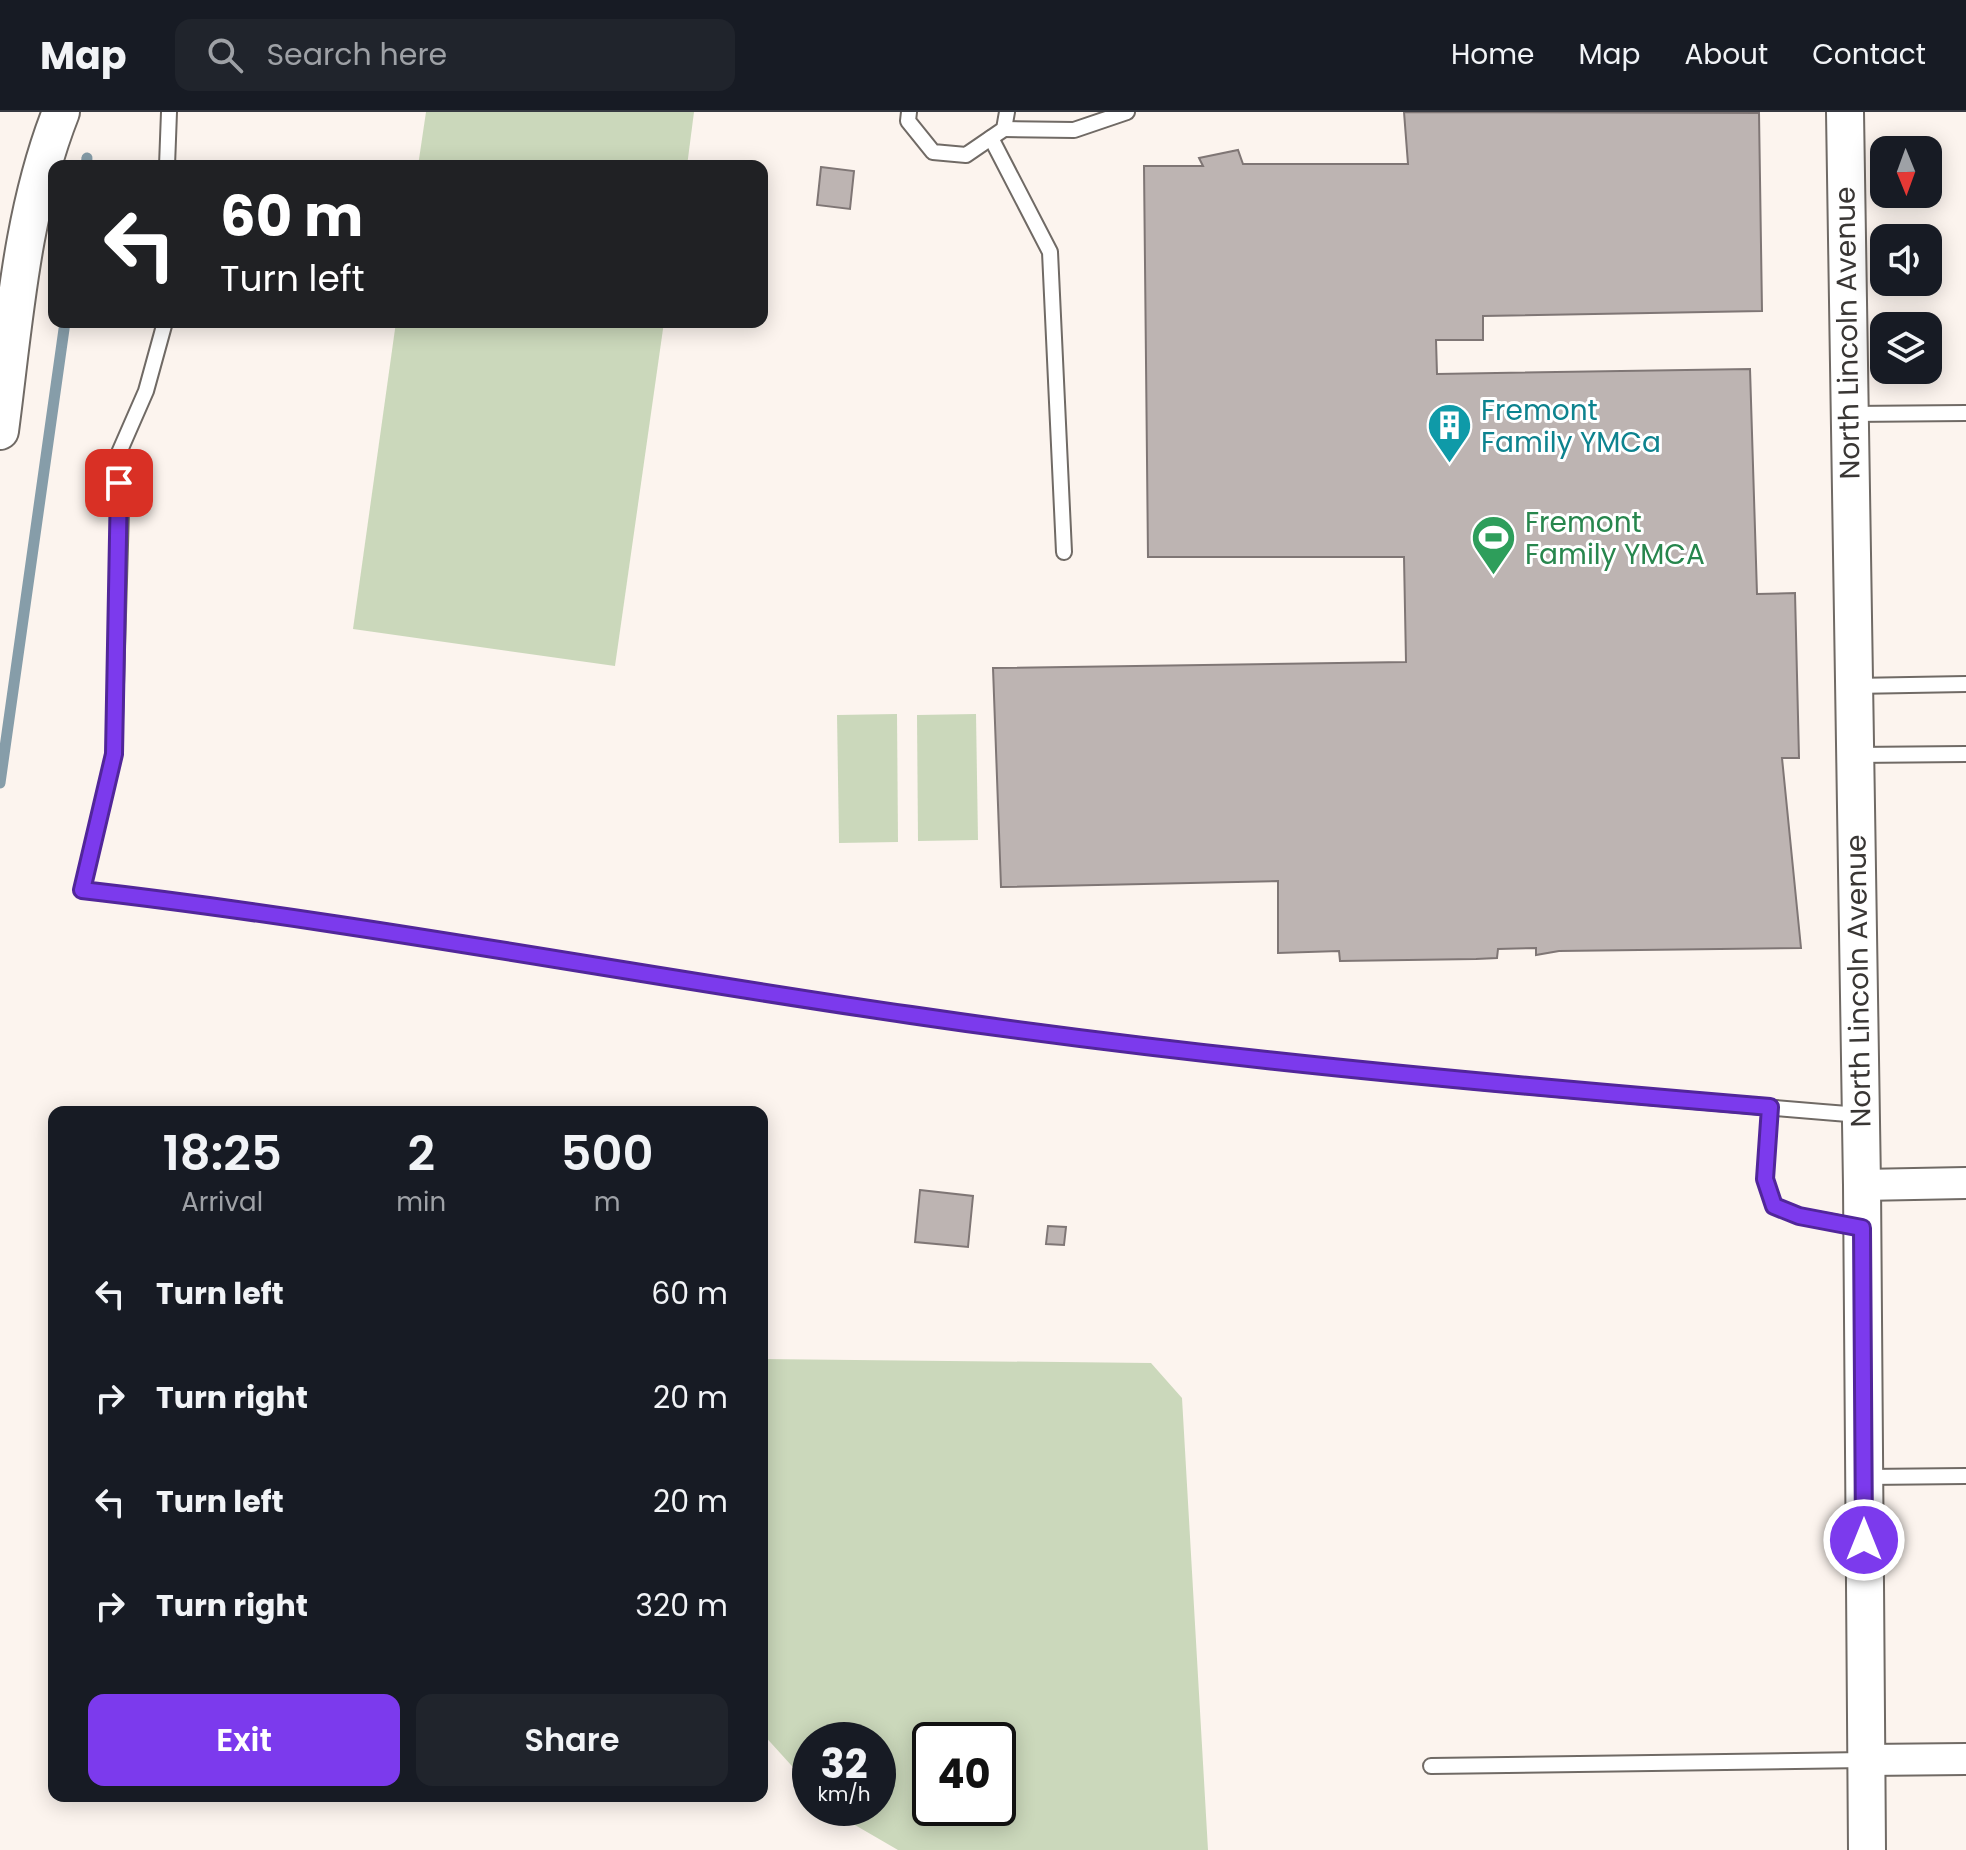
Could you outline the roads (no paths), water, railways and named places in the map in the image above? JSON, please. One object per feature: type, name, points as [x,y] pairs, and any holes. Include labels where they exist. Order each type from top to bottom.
[{"type":"street","points":[[0,431],[10,280],[48,144],[61,112]]},
{"type":"street","name":"North Lincoln Avenue","points":[[1845,112],[1847,414],[1862,1185],[1867,1850]]},
{"type":"street","points":[[1862,1185],[1966,1183]]},
{"type":"street","points":[[1866,1760],[1966,1759]]},
{"type":"lane","points":[[167,160],[169,112]]},
{"type":"lane","points":[[909,112],[908,121],[933,152],[966,155],[1004,129],[1074,130],[1127,112]]},
{"type":"lane","points":[[1004,129],[1007,112]]},
{"type":"lane","points":[[991,138],[1050,252],[1064,552]]},
{"type":"lane","points":[[163,328],[146,391],[118,455],[121,510],[114,754],[82,890],[208,904],[914,1016],[1426,1078],[1861,1115]]},
{"type":"lane","points":[[1847,414],[1966,413]]},
{"type":"lane","points":[[1853,686],[1966,684]]},
{"type":"lane","points":[[1854,755],[1966,754]]},
{"type":"lane","points":[[1770,1107],[1765,1179],[1774,1206],[1799,1216],[1862,1228]]},
{"type":"lane","points":[[1863,1477],[1966,1476]]},
{"type":"lane","points":[[1431,1766],[1866,1760]]},
{"type":"waterway","points":[[0,783],[64,328]]},
{"type":"place","name":"Fremont Family YMCa","points":[[1450,465]]},
{"type":"place","name":"Fremont Family YMCA","points":[[1494,577]]}]
